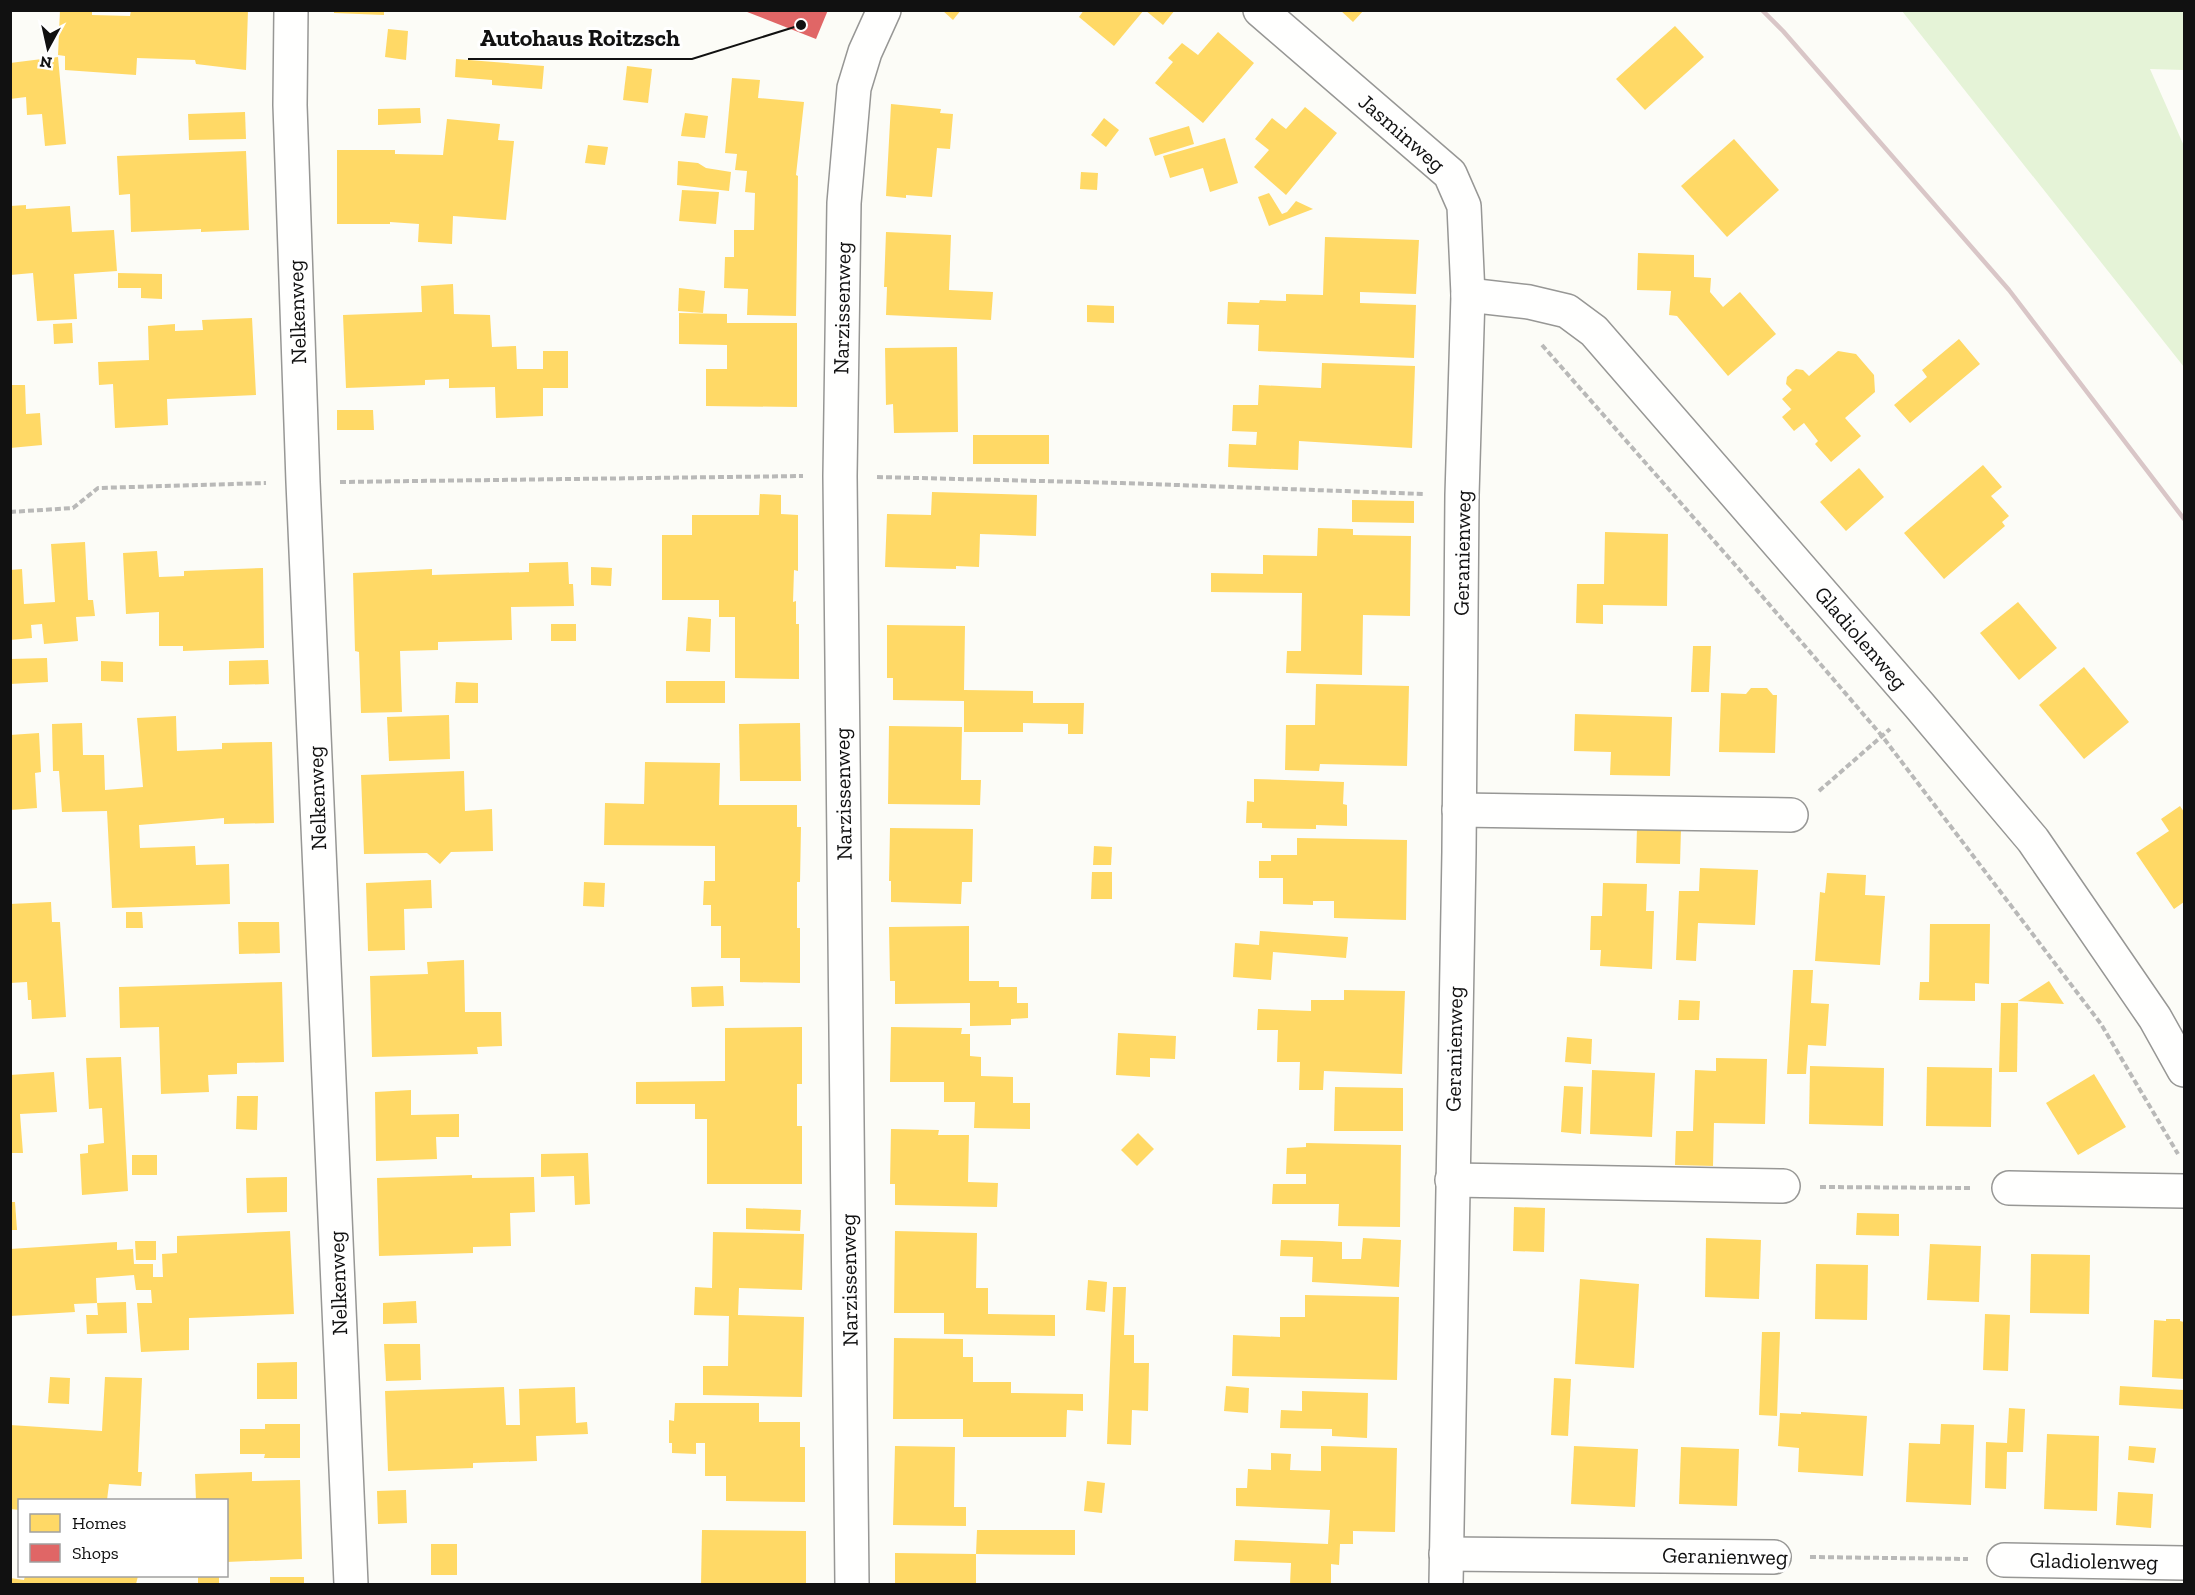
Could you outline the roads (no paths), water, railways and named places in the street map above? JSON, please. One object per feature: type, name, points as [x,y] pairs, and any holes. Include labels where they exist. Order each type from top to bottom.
[{"type":"street","name":"Nelkenweg","points":[[291,10],[291,117],[303,482],[351,1584]]},
{"type":"street","name":"Narzissenweg","points":[[852,1584],[840,476],[844,203],[854,88],[865,52],[884,10]]},
{"type":"street","name":"Jasminweg","points":[[1260,10],[1450,174],[1464,206],[1468,295]]},
{"type":"street","name":"Geranienweg","points":[[1468,295],[1462,495],[1446,1569],[1774,1557]]},
{"type":"street","name":"Gladiolenweg","points":[[1468,295],[1529,302],[1567,311],[1594,331],[1919,705],[2033,840],[2155,1018],[2184,1070]]},
{"type":"street","points":[[1459,810],[1791,815]]},
{"type":"street","points":[[1452,1180],[1783,1186]]},
{"type":"street","points":[[2009,1188],[2184,1191]]},
{"type":"street","name":"Gladiolenweg","points":[[2004,1560],[2184,1563]]},
{"type":"railway","points":[[1762,10],[1783,31],[2009,290],[2184,519]]},
{"type":"place","name":"Autohaus Roitzsch","points":[[801,25]]}]
